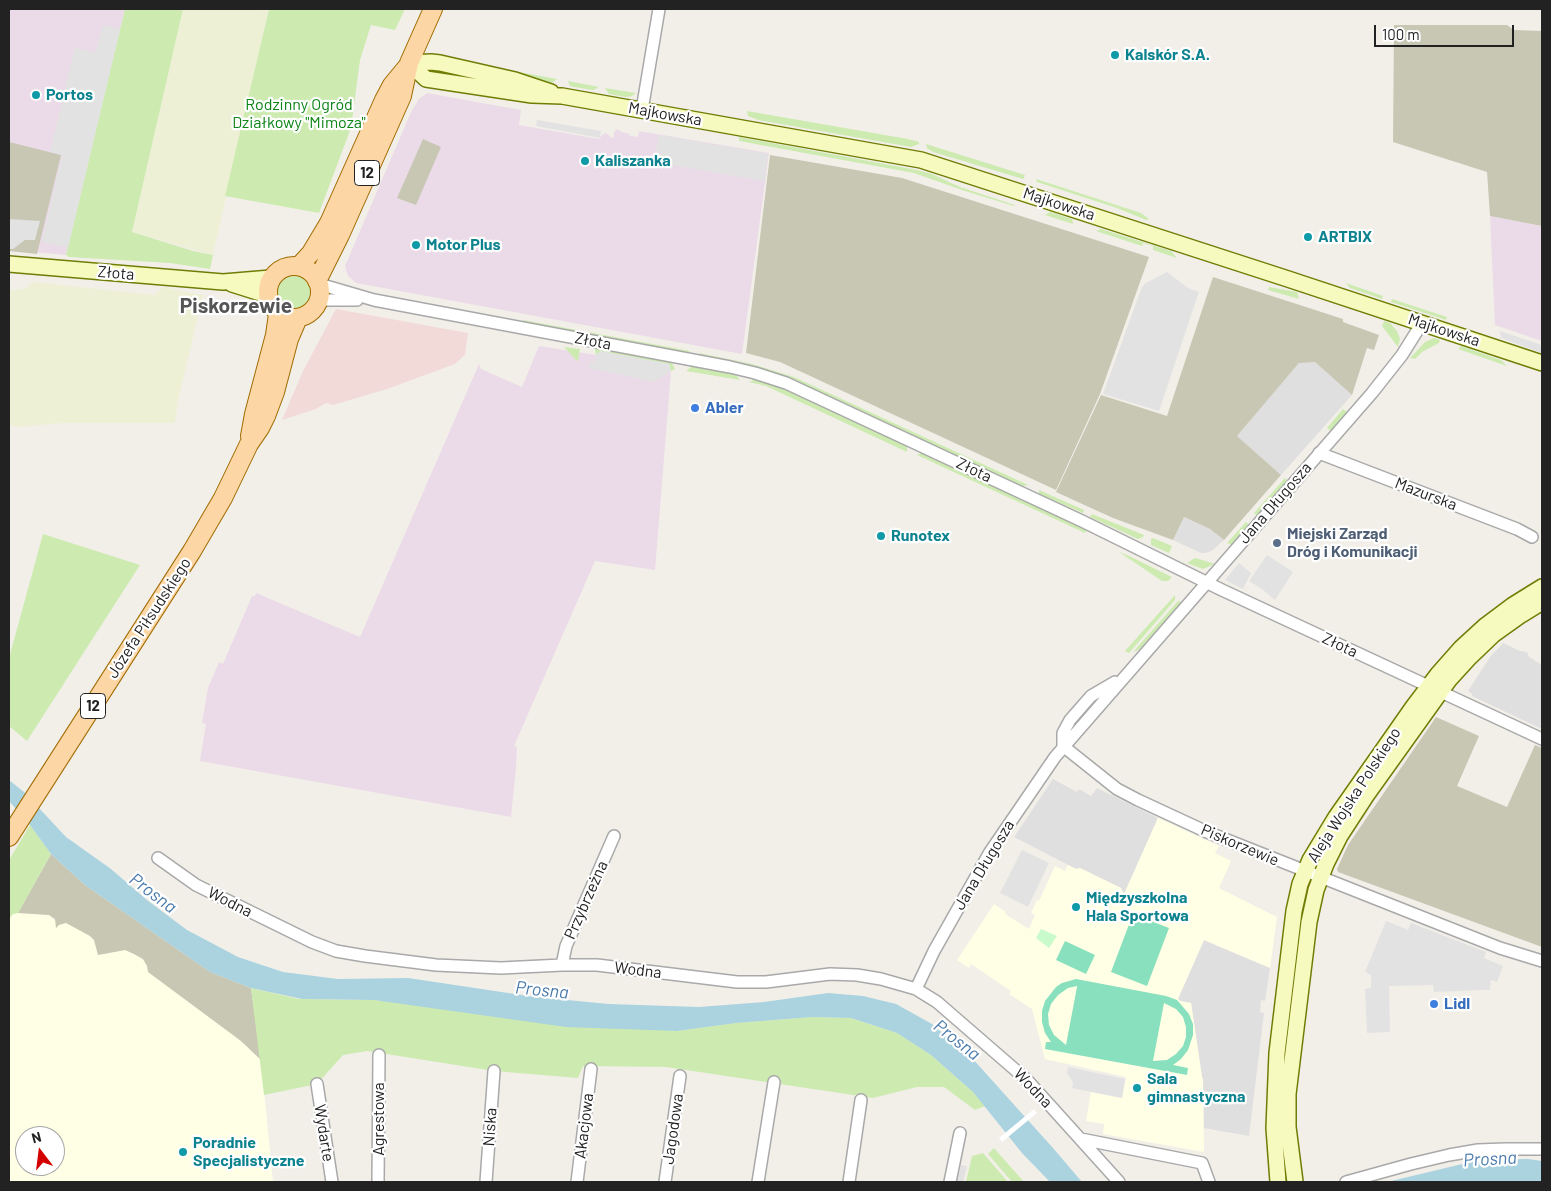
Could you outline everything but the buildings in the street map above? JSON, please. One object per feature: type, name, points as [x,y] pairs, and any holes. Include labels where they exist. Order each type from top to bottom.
[{"type":"main road","name":"12","points":[[298,318],[309,314],[340,235],[402,96],[409,63],[433,9]]},
{"type":"main road","name":"12","points":[[299,266],[311,254],[331,218],[384,100],[392,85],[409,63]]},
{"type":"main road","name":"Majkowska","points":[[409,63],[426,79],[532,95],[562,96],[921,160],[1542,363]]},
{"type":"main road","name":"Złota","points":[[9,264],[269,287]]},
{"type":"main road","points":[[298,318],[288,318],[278,314],[271,306],[269,287],[283,268],[299,266],[310,272],[318,288]]},
{"type":"main road","name":"Józefa Piłsudskiego","points":[[249,444],[254,414],[275,335],[278,314]]},
{"type":"main road","name":"Józefa Piłsudskiego","points":[[9,837],[192,551],[223,498],[249,444],[260,428],[272,403],[285,352],[298,318]]},
{"type":"main road","name":"Aleja Wojska Polskiego","points":[[1295,1182],[1288,1127],[1288,1094],[1307,936],[1320,878],[1332,851],[1352,818],[1461,648],[1485,626],[1513,605],[1542,587]]},
{"type":"main road","name":"Aleja Wojska Polskiego","points":[[1278,1182],[1274,1128],[1276,1071],[1292,918],[1305,872],[1325,834],[1434,688],[1494,635],[1542,602]]},
{"type":"street","points":[[642,110],[660,9]]},
{"type":"street","name":"Złota","points":[[318,288],[374,300]]},
{"type":"street","name":"Złota","points":[[318,288],[730,367],[769,377],[805,391],[1542,739]]},
{"type":"street","name":"Jana Długosza","points":[[916,989],[934,951],[998,839],[1063,746],[1391,370],[1410,344],[1422,323]]},
{"type":"street","name":"Mazurska","points":[[1319,453],[1517,529],[1532,537]]},
{"type":"street","name":"Piskorzewie","points":[[1063,746],[1101,777],[1127,794],[1207,832],[1500,948],[1542,961]]},
{"type":"street","name":"Przybrzeżna","points":[[562,965],[566,946],[614,836]]},
{"type":"street","name":"Wodna","points":[[158,858],[196,885],[312,942],[336,951],[436,965],[501,968],[597,965],[737,982],[766,982],[830,974],[857,975],[916,989],[937,1002],[1023,1076],[1119,1182]]},
{"type":"street","name":"Agrestowa","points":[[378,1182],[380,1055]]},
{"type":"street","name":"Akacjowa","points":[[577,1182],[591,1070]]},
{"type":"street","name":"Niska","points":[[486,1182],[494,1071]]},
{"type":"street","name":"Jagodowa","points":[[665,1182],[680,1076]]},
{"type":"street","points":[[758,1182],[774,1082]]},
{"type":"street","name":"Wydarte","points":[[317,1084],[332,1182]]},
{"type":"street","points":[[849,1182],[862,1100]]},
{"type":"street","points":[[950,1182],[960,1133]]},
{"type":"street","points":[[1081,1139],[1202,1164],[1210,1182]]},
{"type":"street","points":[[1346,1182],[1449,1155],[1487,1150],[1542,1149]]},
{"type":"shaded area","points":[[9,9],[125,9],[66,255],[9,250]]},
{"type":"shaded area","points":[[183,9],[256,9],[268,11],[213,255],[132,232]]},
{"type":"shaded area","points":[[103,25],[120,29],[68,248],[42,242],[62,155],[50,152],[75,48],[96,53]]},
{"type":"shaded area","points":[[1394,25],[1507,25],[1514,30],[1542,31],[1542,226],[1490,216],[1487,172],[1393,142]]},
{"type":"shaded area","points":[[427,93],[521,110],[519,125],[599,139],[606,133],[612,138],[614,137],[614,132],[617,129],[630,134],[630,136],[638,137],[639,131],[769,153],[742,354],[356,283],[348,276],[345,266],[411,112],[419,99]]},
{"type":"shaded area","points":[[537,120],[601,131],[600,138],[536,126]]},
{"type":"shaded area","points":[[659,135],[768,154],[764,181],[654,162]]},
{"type":"shaded area","points":[[423,139],[441,147],[416,205],[397,198]]},
{"type":"shaded area","points":[[9,142],[61,155],[37,254],[9,251]]},
{"type":"shaded area","points":[[770,155],[902,178],[1149,257],[1100,394],[1056,490],[780,362],[746,353]]},
{"type":"shaded area","points":[[1490,216],[1542,226],[1542,341],[1495,325]]},
{"type":"shaded area","points":[[9,219],[40,221],[35,240],[25,240],[13,249],[9,249]]},
{"type":"shaded area","points":[[1167,272],[1188,288],[1199,292],[1159,411],[1103,394],[1142,287]]},
{"type":"shaded area","points":[[1213,277],[1343,319],[1343,322],[1379,335],[1374,350],[1367,348],[1352,395],[1315,362],[1299,363],[1237,436],[1281,475],[1224,540],[1210,529],[1184,517],[1173,540],[1113,518],[1056,492],[1101,395],[1167,416]]},
{"type":"shaded area","points":[[33,282],[155,295],[162,287],[203,295],[178,401],[175,423],[62,423],[20,427],[9,425],[9,291],[24,289]]},
{"type":"shaded area","points":[[336,309],[468,333],[465,355],[455,364],[387,389],[333,405],[326,403],[316,409],[282,420],[303,371]]},
{"type":"shaded area","points":[[1500,331],[1542,345],[1542,353],[1501,338]]},
{"type":"shaded area","points":[[539,346],[596,355],[600,351],[669,364],[671,371],[655,570],[595,561],[514,746],[517,747],[511,817],[200,761],[206,724],[202,723],[208,688],[219,662],[223,664],[252,596],[255,596],[256,593],[360,637],[479,364],[481,369],[522,387]]},
{"type":"shaded area","points":[[600,351],[669,364],[671,371],[654,382],[589,368],[590,361],[595,362],[596,355]]},
{"type":"shaded area","points":[[1315,362],[1352,395],[1281,475],[1237,436],[1299,363]]},
{"type":"shaded area","points":[[1184,517],[1210,529],[1224,540],[1213,550],[1201,553],[1173,540]]},
{"type":"shaded area","points":[[1267,555],[1293,572],[1275,600],[1249,581]]},
{"type":"shaded area","points":[[1239,563],[1251,573],[1243,589],[1225,580]]},
{"type":"shaded area","points":[[1503,643],[1520,651],[1527,652],[1529,657],[1542,665],[1542,729],[1472,696],[1468,691],[1490,657]]},
{"type":"shaded area","points":[[1436,717],[1479,736],[1457,786],[1507,807],[1535,745],[1542,748],[1542,947],[1338,872],[1337,869],[1348,845]]},
{"type":"shaded area","points":[[1053,779],[1077,792],[1079,789],[1091,796],[1097,788],[1158,818],[1124,895],[1120,888],[1080,868],[1076,869],[1014,837]]},
{"type":"shaded area","points":[[1158,818],[1219,846],[1215,853],[1231,861],[1219,888],[1277,917],[1270,968],[1204,940],[1178,999],[1191,1003],[1203,1080],[1204,1152],[1103,1134],[1104,1124],[1086,1121],[1091,1092],[1122,1098],[1126,1077],[1045,1059],[1032,1009],[1009,994],[1011,991],[971,964],[969,968],[957,960],[994,904],[1006,912],[1005,914],[1029,929],[1035,915],[1031,913],[1037,900],[1039,901],[1055,866],[1065,871],[1068,865],[1076,869],[1080,868],[1121,888],[1124,894]]},
{"type":"shaded area","points":[[1022,850],[1049,863],[1028,907],[1000,893]]},
{"type":"shaded area","points":[[51,854],[85,885],[210,972],[251,988],[261,1060],[241,1041],[148,972],[143,959],[125,950],[98,955],[94,940],[90,936],[66,923],[56,928],[55,919],[49,915],[18,913]]},
{"type":"shaded area","points":[[18,913],[49,915],[59,925],[66,922],[90,936],[94,940],[99,955],[125,950],[137,955],[241,1041],[261,1060],[273,1182],[9,1182],[9,919],[13,914]]},
{"type":"shaded area","points":[[1386,921],[1408,930],[1411,923],[1486,952],[1484,958],[1503,966],[1497,982],[1491,980],[1490,990],[1434,992],[1433,985],[1389,986],[1390,1032],[1367,1033],[1365,989],[1371,988],[1371,975],[1365,972]]},
{"type":"shaded area","points":[[1204,940],[1270,968],[1265,1001],[1261,1000],[1260,1012],[1264,1013],[1249,1136],[1204,1128],[1203,1080],[1191,1003],[1177,1000]]},
{"type":"shaded area","points":[[1068,1067],[1125,1079],[1122,1098],[1072,1088],[1073,1082],[1067,1073]]},
{"type":"shaded area","points":[[961,1165],[967,1166],[963,1182],[957,1182]]},
{"type":"green space","points":[[125,9],[183,9],[132,232],[193,251],[213,255],[210,269],[170,263],[69,257],[66,255]]},
{"type":"green space","name":"Rodzinny Ogród Działkowy \"Mimoza\"","points":[[269,9],[405,9],[395,30],[371,25],[360,60],[351,128],[319,213],[225,196]]},
{"type":"green space","points":[[454,60],[557,79],[552,83],[514,72]]},
{"type":"green space","points":[[568,81],[599,87],[593,90],[574,87],[570,86]]},
{"type":"green space","points":[[605,88],[636,93],[626,97],[609,94]]},
{"type":"green space","points":[[747,111],[908,139],[919,142],[919,144],[911,147],[758,120],[748,116]]},
{"type":"green space","points":[[739,137],[917,170],[932,174],[960,187],[1015,205],[965,191],[914,173],[739,141]]},
{"type":"green space","points":[[926,144],[1025,175],[1023,179],[933,152],[927,148]]},
{"type":"green space","points":[[1036,179],[1141,213],[1149,219],[1146,220],[1117,208],[1037,182]]},
{"type":"green space","points":[[1050,212],[1072,219],[1073,224],[1045,215]]},
{"type":"green space","points":[[1101,229],[1171,251],[1177,258],[1153,250],[1153,246],[1143,243],[1142,246],[1096,231]]},
{"type":"green space","points":[[294,275],[306,280],[311,292],[306,304],[294,309],[282,304],[277,292],[282,280]]},
{"type":"green space","points":[[1346,283],[1383,296],[1382,299],[1350,288]]},
{"type":"green space","points":[[1269,287],[1297,292],[1299,299],[1268,290]]},
{"type":"green space","points":[[1392,299],[1447,317],[1446,320],[1391,302]]},
{"type":"green space","points":[[523,320],[690,351],[688,354],[533,325],[523,322]]},
{"type":"green space","points":[[1384,321],[1390,323],[1397,331],[1400,339],[1398,347],[1382,326]]},
{"type":"green space","points":[[1434,338],[1440,340],[1439,343],[1422,352],[1415,359],[1410,358],[1425,342]]},
{"type":"green space","points":[[1461,346],[1501,360],[1507,366],[1458,349]]},
{"type":"green space","points":[[564,347],[580,349],[578,361],[576,360]]},
{"type":"green space","points":[[598,347],[671,361],[675,369],[671,371],[669,364],[600,351],[596,355],[595,350]]},
{"type":"green space","points":[[699,353],[752,364],[794,377],[1028,485],[1023,486],[791,380],[747,366],[702,357]]},
{"type":"green space","points":[[696,366],[732,373],[740,380],[686,371]]},
{"type":"green space","points":[[756,379],[788,390],[907,445],[907,452],[766,386],[749,382]]},
{"type":"green space","points":[[1343,409],[1347,412],[1331,431],[1327,428]]},
{"type":"green space","points":[[923,452],[1086,530],[1085,533],[917,455]]},
{"type":"green space","points":[[1285,478],[1288,481],[1257,516],[1254,513]]},
{"type":"green space","points":[[1039,490],[1084,510],[1083,513],[1039,494]]},
{"type":"green space","points":[[1092,514],[1144,535],[1138,539],[1090,517]]},
{"type":"green space","points":[[1246,522],[1249,525],[1232,545],[1227,543]]},
{"type":"green space","points":[[43,534],[140,565],[27,741],[9,726],[9,658]]},
{"type":"green space","points":[[1153,538],[1172,546],[1169,553],[1151,545],[1151,539]]},
{"type":"green space","points":[[1119,552],[1172,577],[1168,581],[1162,581]]},
{"type":"green space","points":[[1195,558],[1215,564],[1203,569],[1187,563]]},
{"type":"green space","points":[[1175,595],[1175,600],[1129,653],[1125,651]]},
{"type":"green space","points":[[1178,601],[1182,602],[1140,649],[1133,652]]},
{"type":"green space","points":[[30,825],[51,854],[18,913],[13,914],[9,919],[9,860]]},
{"type":"green space","points":[[1133,914],[1169,928],[1147,986],[1111,972]]},
{"type":"green space","points":[[1041,929],[1057,936],[1049,948],[1036,938]]},
{"type":"green space","points":[[1065,941],[1095,955],[1086,974],[1056,960]]},
{"type":"green space","points":[[1076,979],[1166,996],[1177,1000],[1189,1014],[1193,1024],[1193,1035],[1188,1050],[1173,1065],[1188,1068],[1187,1075],[1045,1049],[1046,1042],[1051,1042],[1045,1033],[1042,1011],[1045,1001],[1056,987]],"holes":[[[1077,987],[1066,1045],[1054,1035],[1049,1025],[1048,1014],[1051,1004],[1058,995],[1068,988]],[[1164,1003],[1176,1009],[1183,1017],[1186,1037],[1183,1046],[1176,1054],[1167,1060],[1153,1061]]]},
{"type":"green space","points":[[251,988],[299,999],[374,1000],[677,1031],[734,1023],[812,1017],[851,1018],[897,1033],[931,1055],[973,1092],[985,1106],[975,1110],[944,1087],[917,1087],[873,1098],[666,1067],[583,1066],[578,1078],[494,1071],[367,1051],[343,1055],[317,1084],[264,1095]]},
{"type":"green space","points":[[994,1148],[1024,1182],[1012,1182],[988,1154]]},
{"type":"green space","points":[[983,1153],[1008,1182],[966,1182],[972,1156]]},
{"type":"water","points":[[9,780],[24,792],[66,837],[111,869],[147,900],[187,930],[238,957],[283,972],[338,979],[408,978],[535,997],[609,1004],[699,1007],[764,1002],[828,993],[863,996],[896,1004],[932,1024],[972,1058],[1082,1182],[1050,1182],[1022,1153],[973,1092],[931,1055],[897,1033],[851,1018],[812,1017],[736,1023],[677,1031],[566,1027],[374,1000],[302,999],[251,988],[210,972],[85,885],[51,854],[30,825],[9,801]]},
{"type":"water","points":[[1528,1159],[1542,1161],[1542,1182],[1387,1182],[1479,1160]]},
{"type":"pier","points":[[1034,1109],[1037,1113],[1002,1142],[999,1138]]},
{"type":"place","name":"Kalskór S.A.","points":[[1115,55]]},
{"type":"place","name":"Portos","points":[[36,95]]},
{"type":"place","name":"Kaliszanka","points":[[585,161]]},
{"type":"place","name":"ARTBIX","points":[[1308,237]]},
{"type":"place","name":"Motor Plus","points":[[416,245]]},
{"type":"place","name":"Abler","points":[[695,408]]},
{"type":"place","name":"Runotex","points":[[881,536]]},
{"type":"place","name":"Miejski Zarząd Dróg i Komunikacji","points":[[1277,543]]},
{"type":"place","name":"Międzyszkolna Hala Sportowa","points":[[1076,907]]},
{"type":"place","name":"Lidl","points":[[1434,1004]]},
{"type":"place","name":"Sala gimnastyczna","points":[[1137,1088]]},
{"type":"place","name":"Poradnie Specjalistyczne","points":[[183,1152]]},
{"type":"district","name":"Piskorzewie","points":[[236,306]]},
{"type":"water label","name":"Prosna","points":[[153,893]]},
{"type":"water label","name":"Prosna","points":[[542,990]]},
{"type":"water label","name":"Prosna","points":[[957,1040]]},
{"type":"water label","name":"Prosna","points":[[1490,1159]]}]
